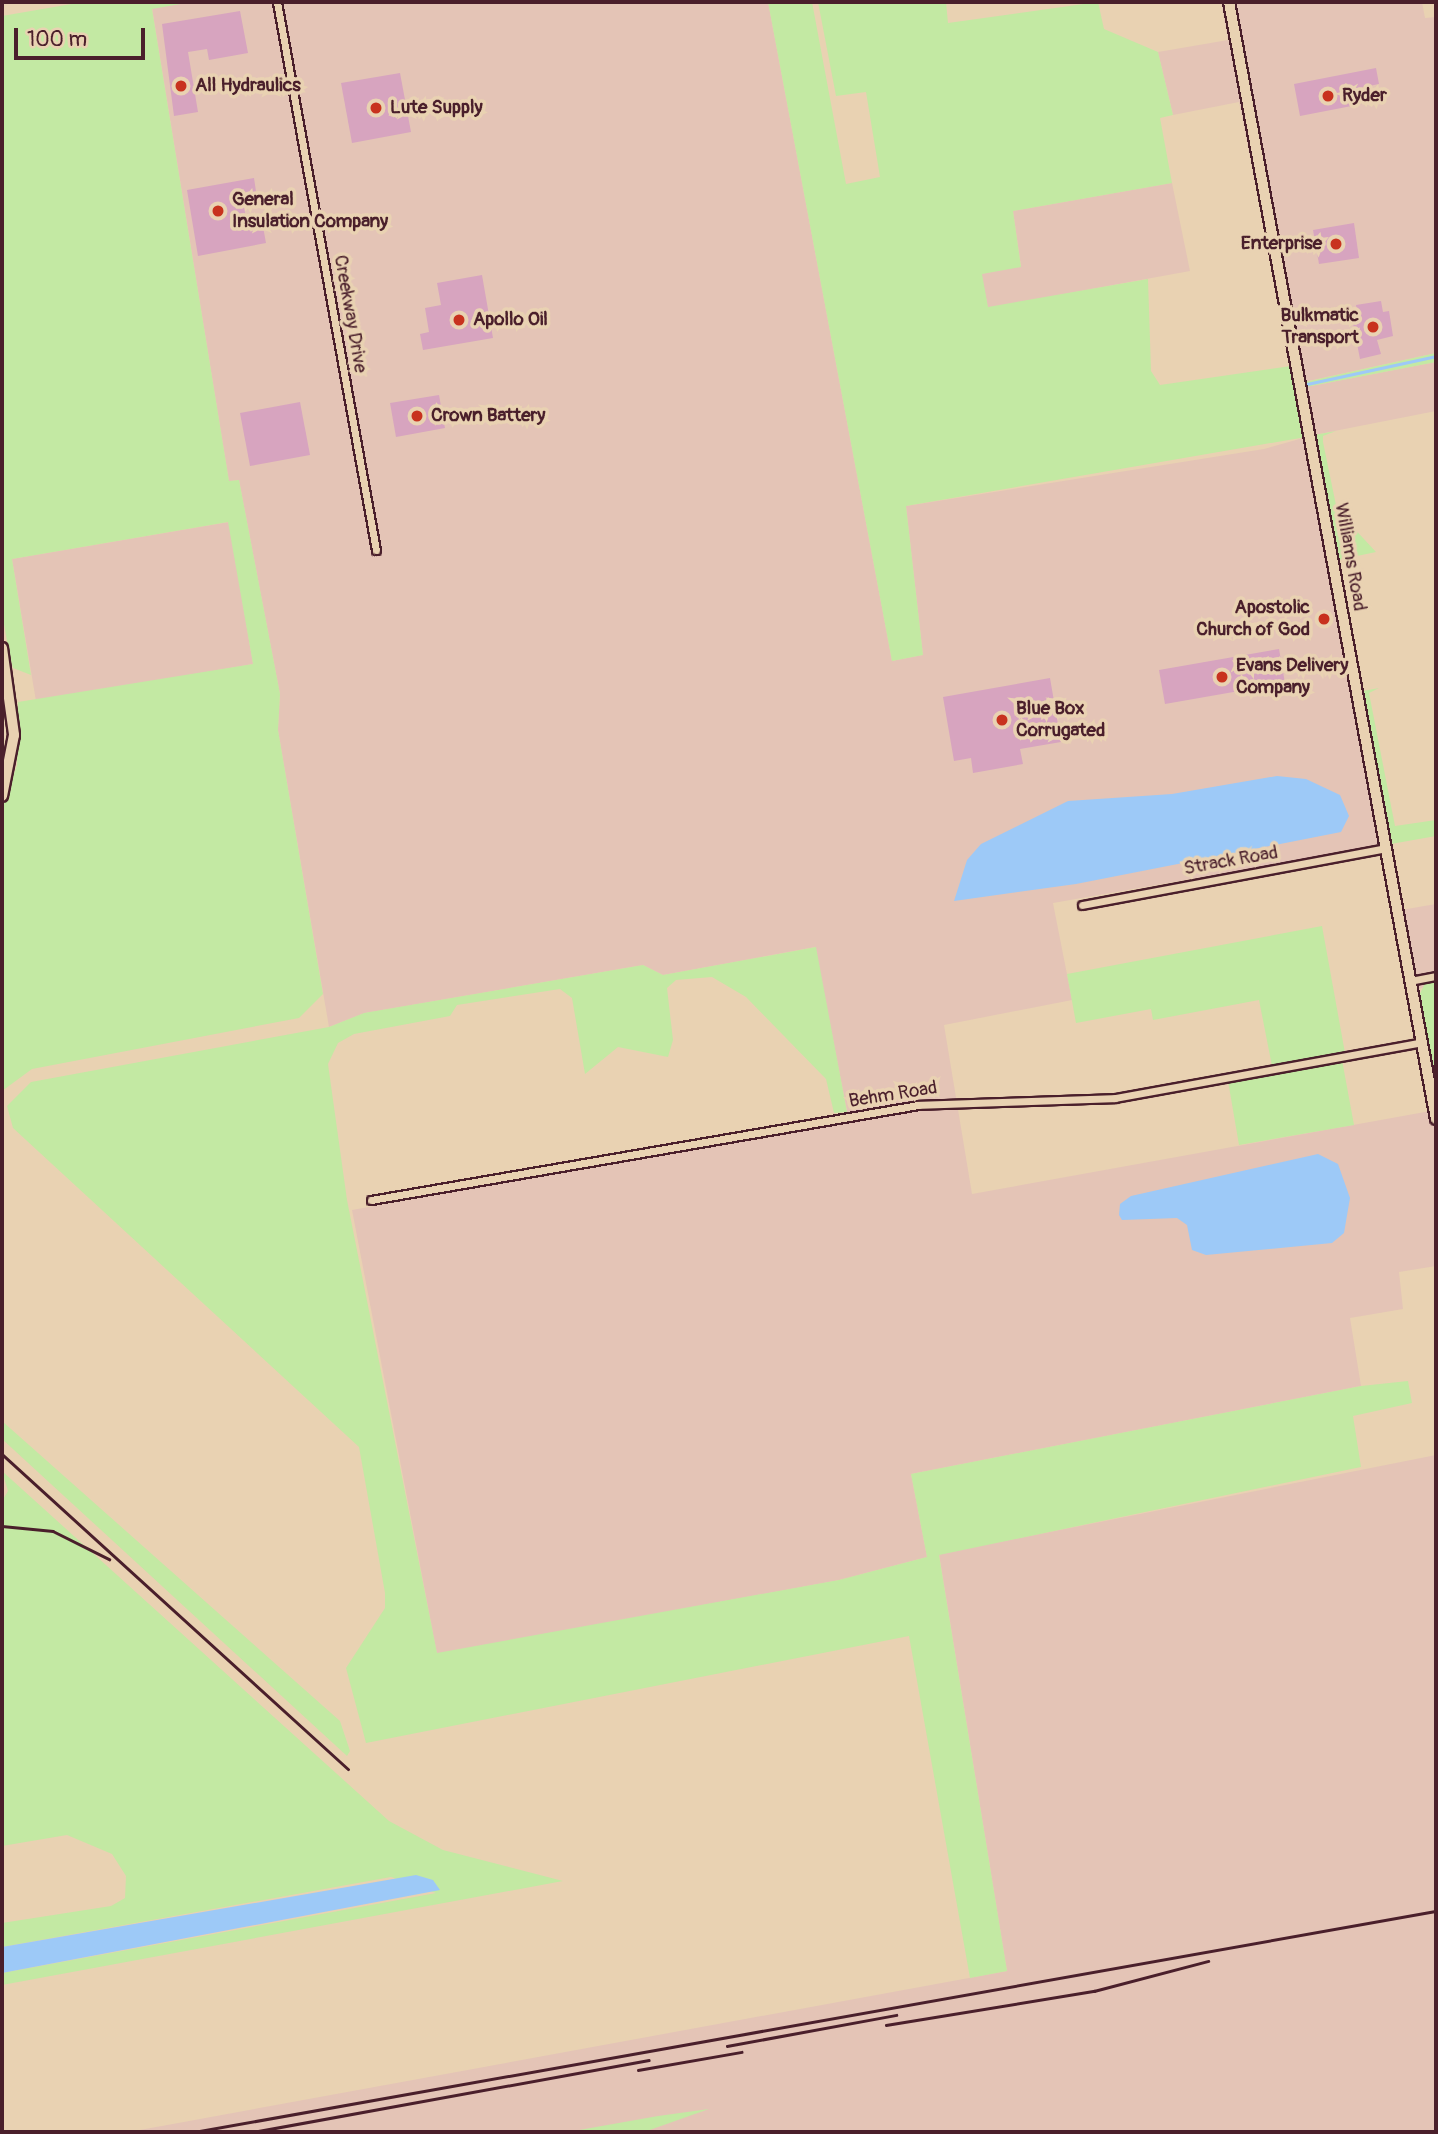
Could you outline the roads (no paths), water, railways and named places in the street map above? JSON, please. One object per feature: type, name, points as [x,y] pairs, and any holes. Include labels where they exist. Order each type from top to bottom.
[{"type":"main road","name":"Williams Road","points":[[1229,2],[1436,1119]]},
{"type":"main road","points":[[2,648],[14,735],[2,796]]},
{"type":"street","name":"Creekway Drive","points":[[277,2],[376,550]]},
{"type":"street","name":"Strack Road","points":[[1082,905],[1386,848]]},
{"type":"street","points":[[1410,981],[1436,976]]},
{"type":"street","name":"Behm Road","points":[[371,1200],[918,1105],[1115,1098],[1422,1042]]},
{"type":"water","points":[[1277,776],[1306,779],[1340,795],[1349,816],[1341,832],[1076,884],[954,901],[967,860],[981,844],[1068,801],[1172,794]]},
{"type":"water","points":[[1318,1154],[1338,1164],[1350,1198],[1344,1233],[1332,1243],[1206,1255],[1192,1250],[1187,1225],[1177,1218],[1122,1220],[1119,1215],[1120,1204],[1131,1196]]},
{"type":"water","points":[[416,1875],[433,1880],[440,1890],[2,1973],[2,1947]]},
{"type":"waterway","points":[[1307,384],[1436,356]]},
{"type":"railway","points":[[2,1454],[348,1769]]},
{"type":"railway","points":[[2,1526],[53,1531],[109,1559]]},
{"type":"railway","points":[[194,2132],[1436,1911]]},
{"type":"railway","points":[[886,2025],[1094,1991],[1208,1961]]},
{"type":"railway","points":[[727,2046],[896,2015]]},
{"type":"railway","points":[[638,2070],[741,2052]]},
{"type":"railway","points":[[253,2132],[648,2060]]},
{"type":"place","name":"All Hydraulics","points":[[181,86]]},
{"type":"place","name":"Ryder","points":[[1328,96]]},
{"type":"place","name":"Lute Supply","points":[[376,108]]},
{"type":"place","name":"General Insulation Company","points":[[218,211]]},
{"type":"place","name":"Enterprise","points":[[1336,244]]},
{"type":"place","name":"Apollo Oil","points":[[459,320]]},
{"type":"place","name":"Bulkmatic Transport","points":[[1373,327]]},
{"type":"place","name":"Crown Battery","points":[[417,416]]},
{"type":"place","name":"Apostolic Church of God","points":[[1324,619]]},
{"type":"place","name":"Evans Delivery Company","points":[[1222,677]]},
{"type":"place","name":"Blue Box Corrugated","points":[[1002,720]]}]
